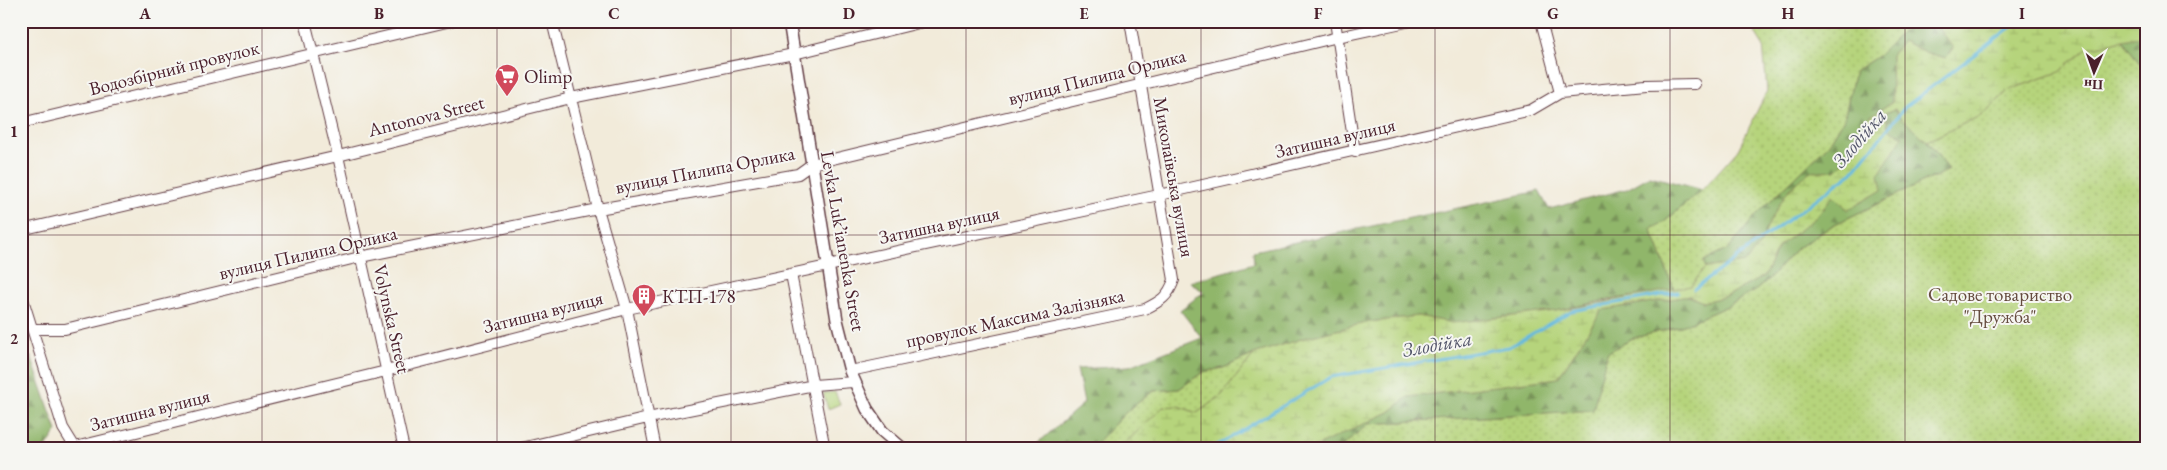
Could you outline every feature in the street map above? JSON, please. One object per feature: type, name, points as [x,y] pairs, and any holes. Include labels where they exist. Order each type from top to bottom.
[{"type":"street","name":"Volynska Street","points":[[305,21],[338,156],[404,449]]},
{"type":"street","name":"Водозбірний провулок","points":[[21,123],[451,21]]},
{"type":"street","points":[[552,21],[598,208],[627,309],[655,449]]},
{"type":"street","name":"Levka Lukʼianenka Street","points":[[789,21],[837,320],[852,377],[867,409],[882,431],[903,449]]},
{"type":"street","name":"Antonova Street","points":[[21,230],[338,156],[571,98],[794,54],[927,21]]},
{"type":"street","name":"Миколаївська вулиця","points":[[1130,21],[1174,280]]},
{"type":"street","points":[[1335,21],[1354,152]]},
{"type":"street","name":"вулиця Пилипа Орлика","points":[[32,329],[65,329],[360,258],[598,208],[798,174],[812,164],[1410,21]]},
{"type":"street","points":[[1541,21],[1560,93]]},
{"type":"street","name":"Затишна вулиця","points":[[76,448],[627,309],[1159,195],[1354,152],[1531,110],[1560,93],[1646,85],[1695,84]]},
{"type":"street","points":[[791,274],[825,449]]},
{"type":"street","name":"провулок Максима Залізняка","points":[[517,449],[648,418],[814,385],[844,381],[852,377],[1145,309],[1159,302],[1170,292],[1174,280]]},
{"type":"street","points":[[21,293],[63,428],[76,448]]},
{"type":"green space","points":[[1748,21],[1913,21],[1878,56],[1855,71],[1844,119],[1829,144],[1757,214],[1729,249],[1704,261],[1705,268],[1691,286],[1674,290],[1651,229],[1664,222],[1702,190],[1738,150],[1767,91],[1763,45]]},
{"type":"green space","points":[[1913,21],[1933,21],[1953,48],[1946,58],[1927,53],[1903,41],[1891,55],[1892,102],[1865,120],[1856,150],[1836,170],[1809,172],[1768,225],[1761,244],[1745,262],[1705,268],[1704,261],[1729,249],[1757,214],[1829,144],[1844,119],[1855,71],[1878,56]]},
{"type":"green space","points":[[1933,21],[2146,21],[2146,35],[2087,48],[2059,72],[2009,90],[1982,115],[1927,141],[1899,116],[1895,109],[1885,113],[1888,128],[1903,136],[1879,174],[1882,190],[1848,210],[1833,195],[1816,217],[1779,246],[1764,276],[1727,296],[1703,302],[1689,296],[1602,310],[1558,378],[1408,397],[1389,412],[1310,449],[1119,449],[1163,407],[1178,406],[1197,413],[1222,395],[1254,354],[1308,337],[1370,322],[1418,316],[1452,323],[1556,311],[1691,286],[1705,268],[1745,262],[1761,244],[1768,225],[1787,192],[1809,172],[1836,170],[1856,150],[1865,120],[1892,102],[1891,55],[1903,41],[1927,53],[1946,58],[1953,48]]},
{"type":"green space","points":[[2146,35],[2146,72],[2123,40]]},
{"type":"green space","name":"Садове товариство \"Дружба\"","points":[[2123,40],[2146,72],[2146,449],[1339,449],[1368,424],[1593,410],[1606,353],[1630,339],[1681,326],[1730,305],[1756,290],[1772,276],[1795,250],[1833,225],[1949,170],[1927,141],[1982,115],[2009,90],[2059,72],[2087,48]]},
{"type":"green space","points":[[1895,109],[1927,141],[1949,170],[1833,225],[1795,250],[1772,276],[1756,290],[1730,305],[1681,326],[1630,339],[1607,353],[1593,410],[1368,424],[1339,449],[1319,449],[1322,443],[1389,412],[1408,397],[1558,378],[1602,310],[1689,296],[1703,302],[1727,296],[1764,276],[1779,246],[1816,217],[1833,195],[1878,174],[1895,149],[1885,113]]},
{"type":"green space","points":[[1650,176],[1702,190],[1664,222],[1651,229],[1674,290],[1602,301],[1556,311],[1452,323],[1418,316],[1370,322],[1308,337],[1254,354],[1223,368],[1203,372],[1179,389],[1153,391],[1126,412],[1091,449],[1031,449],[1084,403],[1077,369],[1129,366],[1202,338],[1180,310],[1204,292],[1190,282],[1254,263],[1253,251],[1539,191],[1549,209],[1627,189]]},
{"type":"green space","points":[[21,354],[31,357],[57,431],[45,449],[21,449]]},
{"type":"green space","points":[[1254,354],[1222,395],[1197,413],[1178,406],[1164,407],[1119,449],[1091,449],[1126,412],[1153,391],[1179,389],[1203,372],[1223,368]]},
{"type":"green space","points":[[835,392],[840,404],[828,409],[823,393]]},
{"type":"waterway","name":"Злодійка","points":[[1694,289],[1853,172],[1905,107],[2019,21]]},
{"type":"waterway","name":"Злодійка","points":[[1211,449],[1331,377],[1509,347],[1571,311],[1678,292]]},
{"type":"place","name":"Olimp","points":[[507,97]]},
{"type":"place","name":"КТП-178","points":[[644,317]]}]
